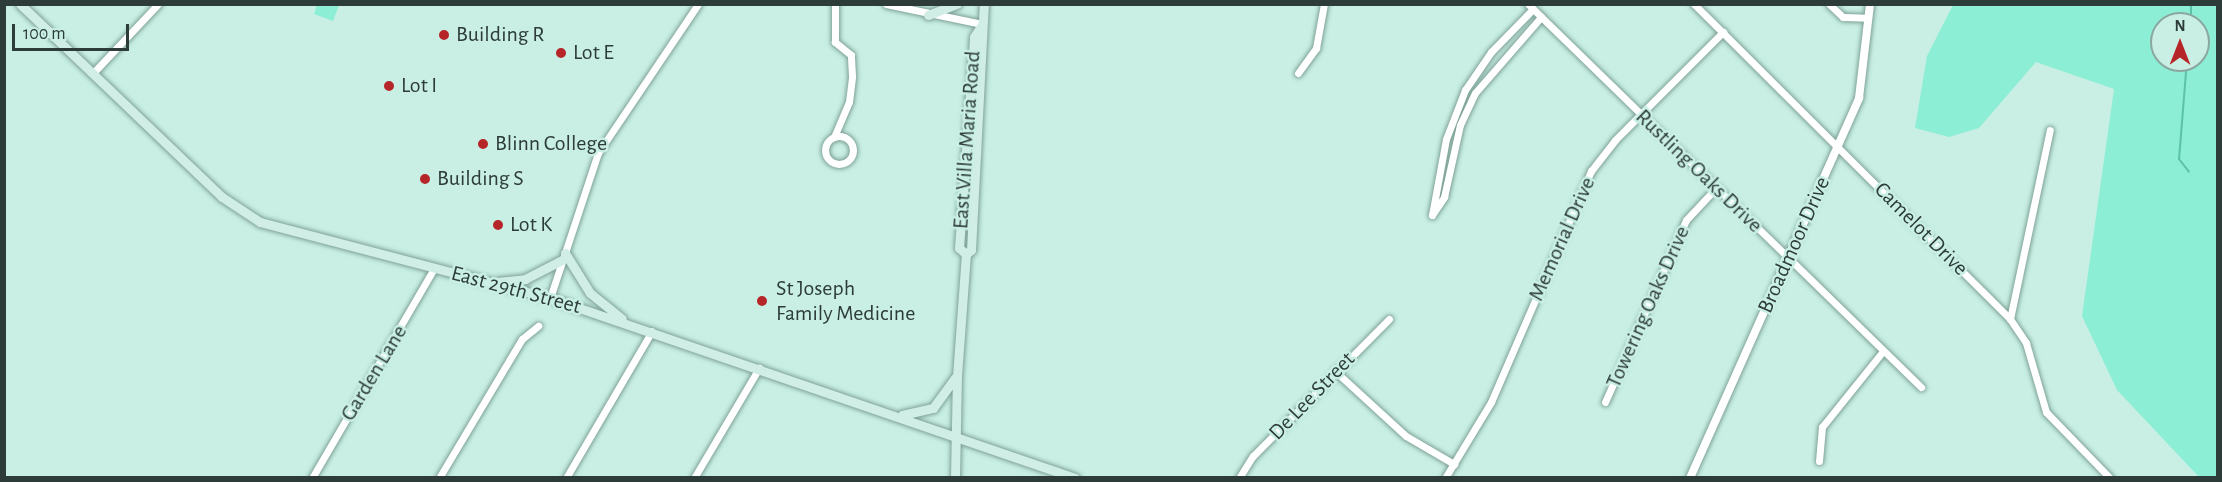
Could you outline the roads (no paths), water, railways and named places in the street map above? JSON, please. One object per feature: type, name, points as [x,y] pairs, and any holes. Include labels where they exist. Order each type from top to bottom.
[{"type":"main road","name":"East 29th Street","points":[[20,4],[245,214],[434,268],[550,298],[626,322],[901,415],[1075,477]]},
{"type":"main road","points":[[928,15],[957,4]]},
{"type":"main road","name":"East Villa Maria Road","points":[[955,477],[957,376],[966,254],[959,249],[974,37],[982,24],[984,4]]},
{"type":"main road","points":[[491,283],[525,279],[564,257],[590,294],[626,322]]},
{"type":"main road","points":[[901,415],[933,408],[957,376]]},
{"type":"street","points":[[93,74],[158,4]]},
{"type":"street","points":[[550,298],[598,153],[698,4]]},
{"type":"street","points":[[834,137],[852,145],[844,163],[825,155],[826,144],[834,137],[849,102],[852,76],[851,55],[833,36],[835,4]]},
{"type":"street","points":[[886,4],[928,15],[982,24]]},
{"type":"street","points":[[1298,73],[1316,48],[1324,4]]},
{"type":"street","name":"Camelot Drive","points":[[1694,4],[2010,318],[2026,343],[2046,412],[2110,477]]},
{"type":"street","points":[[1829,4],[1843,17],[1868,18]]},
{"type":"street","name":"Broadmoor Drive","points":[[1690,477],[1838,147],[1864,81],[1870,4]]},
{"type":"street","points":[[1531,7],[1477,70],[1452,122],[1432,215],[1444,197],[1460,125],[1483,78],[1541,16]]},
{"type":"street","name":"Rustling Oaks Drive","points":[[1531,7],[1921,387]]},
{"type":"street","name":"Memorial Drive","points":[[1445,477],[1491,402],[1591,171],[1640,114],[1723,33]]},
{"type":"street","points":[[1452,122],[1460,125]]},
{"type":"street","points":[[2010,318],[2050,130]]},
{"type":"street","name":"Towering Oaks Drive","points":[[1605,402],[1686,220],[1716,188]]},
{"type":"street","name":"Garden Lane","points":[[312,477],[434,268]]},
{"type":"street","name":"De Lee Street","points":[[1239,477],[1335,371],[1389,318]]},
{"type":"street","points":[[439,477],[522,339],[538,326]]},
{"type":"street","points":[[566,477],[652,331]]},
{"type":"street","points":[[1819,461],[1822,427],[1883,351]]},
{"type":"street","points":[[694,477],[759,368]]},
{"type":"street","points":[[1335,371],[1406,436],[1454,464]]},
{"type":"waterway","points":[[2191,4],[2191,12]]},
{"type":"waterway","points":[[2186,72],[2179,159],[2189,172]]},
{"type":"place","name":"Building R","points":[[444,35]]},
{"type":"place","name":"Lot E","points":[[561,53]]},
{"type":"place","name":"Lot I","points":[[389,86]]},
{"type":"place","name":"Blinn College","points":[[483,144]]},
{"type":"place","name":"Building S","points":[[425,179]]},
{"type":"place","name":"Lot K","points":[[498,225]]},
{"type":"place","name":"St Joseph Family Medicine","points":[[762,301]]}]
